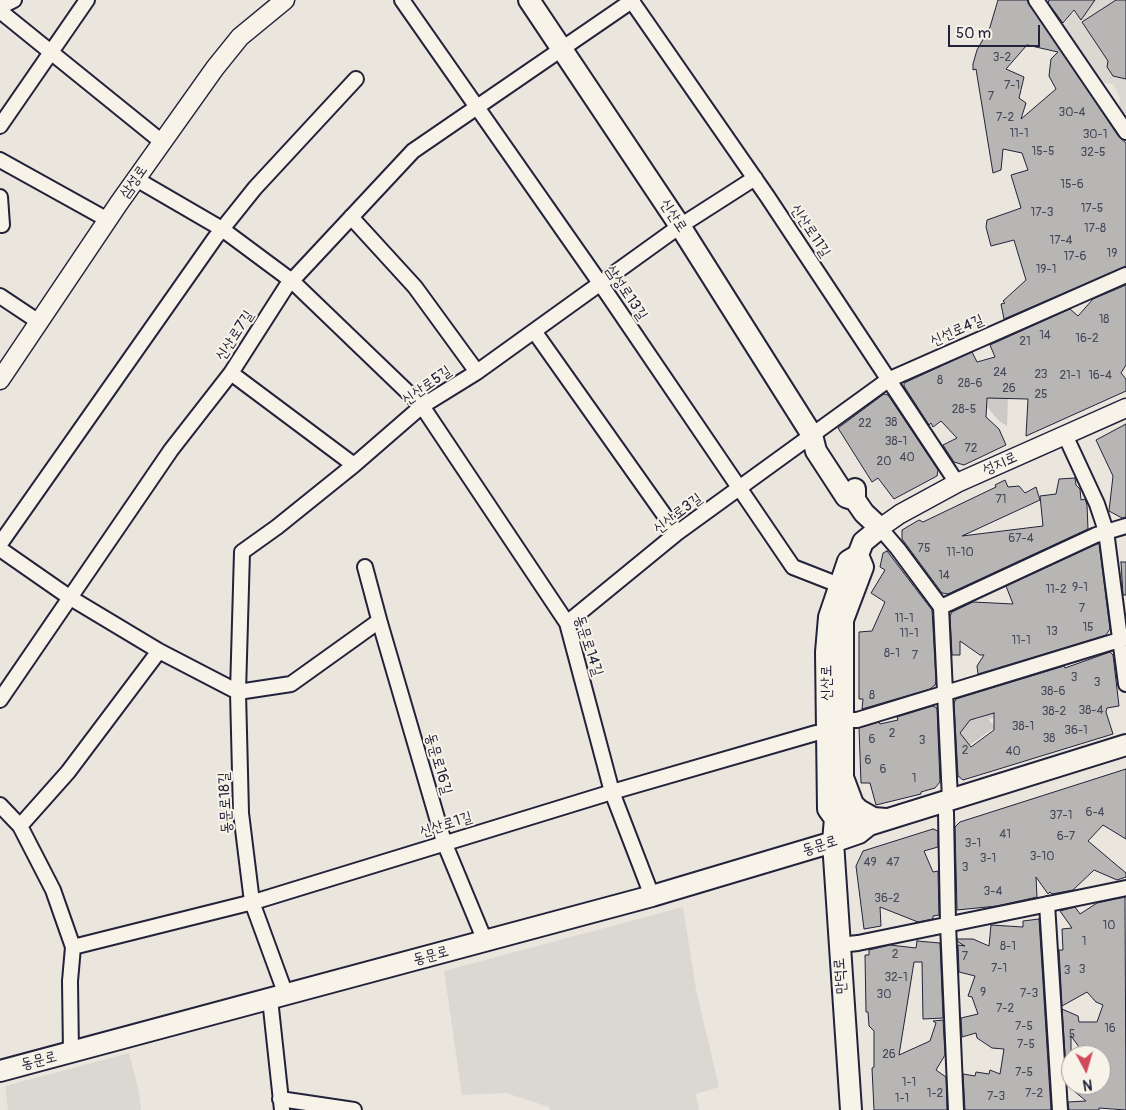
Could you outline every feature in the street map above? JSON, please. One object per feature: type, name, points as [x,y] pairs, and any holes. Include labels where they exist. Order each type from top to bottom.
[{"type":"main road","name":"신산로","points":[[529,0],[680,226],[812,435],[826,446],[856,490],[856,500],[864,513],[880,528],[863,542],[858,555],[848,561],[832,606],[827,630],[828,809],[835,818]]},
{"type":"main road","name":"신산로","points":[[833,842],[835,818],[840,806],[843,778],[843,620],[862,567],[858,555]]},
{"type":"main road","name":"동문로","points":[[860,827],[872,835],[948,806],[1126,745]]},
{"type":"main road","name":"동문로","points":[[0,1071],[652,896],[833,842],[860,827],[886,819],[948,806],[1126,757]]},
{"type":"main road","points":[[843,778],[853,804],[859,810],[873,818],[886,819]]},
{"type":"main road","name":"만덕로","points":[[833,842],[851,1110]]},
{"type":"street","points":[[0,7],[14,0]]},
{"type":"street","points":[[0,126],[87,0]]},
{"type":"street","name":"삼성로13길","points":[[402,0],[600,283],[793,567],[839,585]]},
{"type":"street","name":"신산로7길","points":[[0,700],[171,450],[231,373],[292,281],[413,151],[632,0]]},
{"type":"street","name":"신산로11길","points":[[632,0],[755,178],[957,483]]},
{"type":"street","points":[[1036,0],[1126,132]]},
{"type":"street","name":"삼성로","points":[[0,380],[162,142],[240,37],[274,3]]},
{"type":"street","points":[[0,11],[162,142]]},
{"type":"street","points":[[0,544],[222,228],[255,188],[356,79]]},
{"type":"street","points":[[0,160],[108,220]]},
{"type":"street","name":"동문로14길","points":[[136,178],[222,228],[292,281],[422,406],[567,623],[612,792],[652,896]]},
{"type":"street","name":"신산로5길","points":[[238,692],[242,552],[277,528],[422,406],[477,372],[680,226],[755,178]]},
{"type":"street","points":[[0,197],[2,225]]},
{"type":"street","points":[[351,217],[415,287],[477,372]]},
{"type":"street","name":"신선로4길","points":[[812,435],[888,380],[1126,275]]},
{"type":"street","points":[[0,296],[39,322]]},
{"type":"street","points":[[534,331],[677,533]]},
{"type":"street","points":[[231,373],[354,465]]},
{"type":"street","name":"성지로","points":[[880,528],[900,514],[957,483],[1126,408]]},
{"type":"street","name":"신산로3길","points":[[567,623],[677,533],[812,435]]},
{"type":"street","points":[[1065,435],[1097,504],[1106,531],[1123,639],[1126,684]]},
{"type":"street","points":[[941,607],[1106,531],[1126,526]]},
{"type":"street","points":[[880,528],[898,548],[941,607],[948,806],[948,924],[956,1110]]},
{"type":"street","points":[[0,549],[69,597],[159,651],[238,692],[291,684],[379,621]]},
{"type":"street","name":"동문로16길","points":[[365,567],[444,842],[485,941]]},
{"type":"street","points":[[842,720],[857,720],[1123,639]]},
{"type":"street","points":[[20,826],[68,772],[159,651]]},
{"type":"street","name":"동문로18길","points":[[238,692],[242,813],[252,902],[278,997],[281,1105]]},
{"type":"street","name":"신산로1길","points":[[73,947],[252,902],[612,792],[816,733],[827,733]]},
{"type":"street","points":[[0,805],[20,826],[53,890],[73,947],[70,981],[71,1052]]},
{"type":"street","points":[[839,945],[858,943],[1126,888]]},
{"type":"street","points":[[1047,904],[1060,1110]]},
{"type":"street","points":[[281,1105],[354,1110]]},
{"type":"shaded area","points":[[1095,0],[1126,0],[1126,117],[1119,107],[1120,98],[1113,84],[1103,83],[1063,26],[1071,15]]},
{"type":"shaded area","points":[[987,397],[1008,398],[1007,426],[999,421],[987,407]]},
{"type":"shaded area","points":[[986,711],[993,713],[993,718],[988,719],[995,727],[970,745],[960,733],[970,720],[969,715],[975,714],[977,719],[986,716]]},
{"type":"shaded area","points":[[683,907],[696,989],[719,1087],[696,1094],[699,1110],[550,1110],[549,1107],[506,1093],[462,1095],[444,971]]},
{"type":"shaded area","points":[[129,1053],[139,1092],[141,1110],[8,1110],[5,1086]]},
{"type":"building","points":[[998,0],[1027,0],[1119,137],[1126,143],[1126,266],[1004,319],[1001,304],[1005,303],[1003,301],[1026,280],[1014,240],[991,246],[986,227],[987,220],[1021,208],[1011,175],[1028,170],[1022,153],[1003,149],[1001,170],[993,173],[976,69],[973,70],[977,50],[990,27]],"holes":[[[1027,45],[1058,52],[1051,59],[1049,76],[1056,89],[1021,119],[1026,103],[1019,98],[1024,77],[1006,69]]]},
{"type":"building","points":[[1049,0],[1095,0],[1081,20],[1074,10],[1063,23],[1048,3]]},
{"type":"building","points":[[1116,0],[1126,0],[1126,79],[1113,76],[1107,67],[1108,61],[1082,22]]},
{"type":"building","points":[[1126,285],[1126,365],[1121,373],[1126,379],[1126,391],[1026,436],[1028,399],[987,398],[986,417],[999,429],[1006,445],[964,465],[954,462],[943,445],[957,438],[941,421],[933,427],[931,423],[929,425],[904,386],[904,383],[972,352],[977,362],[995,357],[990,345],[1070,309],[1078,316],[1093,299]]},
{"type":"building","points":[[884,394],[888,395],[938,470],[937,476],[894,499],[878,478],[872,482],[838,428]]},
{"type":"building","points":[[1126,424],[1126,517],[1122,518],[1109,511],[1113,476],[1096,440]]},
{"type":"building","points":[[1075,478],[1076,485],[1080,489],[1081,500],[1085,499],[1087,505],[1088,529],[948,594],[942,593],[902,539],[902,530],[919,520],[923,522],[996,487],[995,485],[1005,480],[1008,487],[1019,486],[1025,493],[1036,487],[1040,500],[962,536],[1043,526],[1040,496],[1056,494],[1059,479]]},
{"type":"building","points":[[1099,543],[1110,629],[1106,635],[978,674],[977,666],[984,655],[980,655],[960,641],[960,655],[952,655],[950,616],[952,612],[973,602],[1013,604],[1006,586]]},
{"type":"building","points":[[887,551],[932,610],[936,681],[935,685],[930,689],[862,709],[863,699],[859,699],[859,632],[872,631],[885,602],[871,593],[885,570],[880,567],[883,553]]},
{"type":"building","points":[[1121,562],[1126,562],[1126,595],[1123,595]]},
{"type":"building","points":[[1110,652],[1113,655],[1119,706],[1107,708],[1106,712],[1113,734],[963,780],[958,776],[954,703],[956,699],[1064,666],[1065,668]],"holes":[[[994,713],[994,730],[971,747],[960,733],[970,720]]]},
{"type":"building","points":[[933,706],[937,708],[940,782],[935,788],[921,792],[921,794],[876,805],[870,783],[861,783],[859,728],[879,722],[880,724],[898,720],[897,717]]},
{"type":"building","points":[[1126,769],[1126,839],[1103,825],[1088,841],[1126,873],[1126,877],[1117,880],[1094,870],[1073,890],[1052,894],[1050,892],[1048,894],[1036,877],[1037,897],[997,906],[957,910],[955,827],[960,822]]},
{"type":"building","points":[[933,829],[938,831],[938,847],[924,851],[933,872],[938,871],[939,915],[933,916],[933,919],[918,922],[880,907],[881,926],[864,929],[856,866],[863,851]]},
{"type":"building","points":[[1125,897],[1126,1110],[1099,1108],[1099,1110],[1069,1110],[1068,1102],[1086,1101],[1079,1095],[1111,1095],[1111,1045],[1078,1045],[1071,1036],[1071,1045],[1064,1045],[1062,1009],[1078,1016],[1079,1022],[1097,1022],[1103,1005],[1096,1002],[1087,992],[1062,1006],[1059,950],[1063,950],[1062,929],[1072,928],[1060,911],[1075,907],[1080,914],[1097,903]]},
{"type":"building","points":[[1039,919],[1051,1110],[965,1110],[963,1074],[975,1076],[976,1072],[989,1074],[990,1070],[1000,1074],[1004,1049],[992,1048],[977,1038],[976,1033],[962,1037],[961,1018],[978,1014],[972,997],[968,996],[975,976],[959,972],[958,945],[965,946],[958,942],[957,939],[973,939],[989,946],[991,925],[1023,927],[1023,921]]},
{"type":"building","points":[[917,941],[940,943],[943,1018],[923,1019],[922,962],[914,962],[899,1055],[930,1041],[936,1023],[933,1021],[943,1020],[945,1055],[936,1070],[946,1077],[947,1110],[874,1110],[872,1068],[874,1067],[874,1031],[869,1026],[868,1012],[866,1012],[865,955],[869,955],[869,950],[890,945],[916,948]]}]
